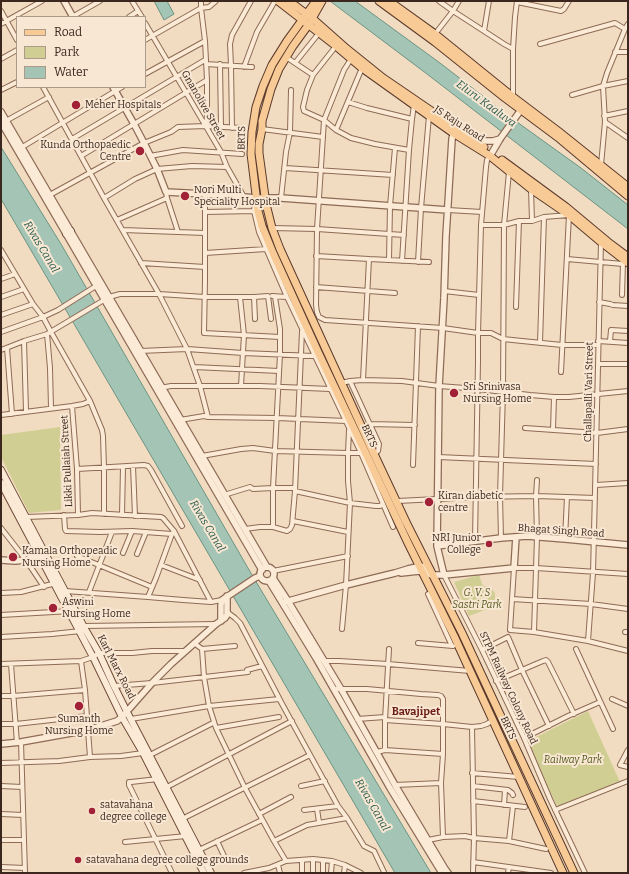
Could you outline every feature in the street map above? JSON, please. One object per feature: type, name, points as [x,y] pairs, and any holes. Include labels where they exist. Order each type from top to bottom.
[{"type":"main road","name":"JS Raju Road","points":[[278,1],[307,19],[383,78],[566,207],[608,242],[626,261]]},
{"type":"main road","name":"JS Raju Road","points":[[289,1],[320,32],[362,68],[429,116],[476,141],[531,189],[569,215],[626,261]]},
{"type":"main road","name":"BRTS","points":[[320,1],[307,19],[287,41],[272,65],[264,80],[256,107],[253,119],[251,144],[252,164],[260,221],[268,243],[325,366],[421,569],[456,647],[470,671],[563,873]]},
{"type":"main road","points":[[379,1],[513,100]]},
{"type":"main road","points":[[393,2],[435,34],[628,196]]},
{"type":"main road","points":[[307,19],[270,88],[262,121],[259,153],[272,228],[280,250],[374,454],[398,501],[406,522],[462,633],[574,873]]},
{"type":"main road","points":[[523,108],[601,165],[628,188]]},
{"type":"main road","name":"Karl Marx Road","points":[[1,470],[26,516],[42,553]]},
{"type":"main road","name":"Karl Marx Road","points":[[1,483],[42,553],[72,611],[99,653],[114,686],[150,755],[159,779],[167,787],[184,818],[189,836],[212,873]]},
{"type":"main road","name":"Karl Marx Road","points":[[57,582],[65,591],[72,611]]},
{"type":"main road","name":"Karl Marx Road","points":[[83,629],[93,657],[122,718],[159,779],[189,836],[204,873]]},
{"type":"street","points":[[16,16],[42,1]]},
{"type":"street","points":[[64,1],[72,16]]},
{"type":"street","points":[[75,16],[100,1]]},
{"type":"street","points":[[132,1],[141,16]]},
{"type":"street","points":[[201,1],[207,80],[206,126]]},
{"type":"street","points":[[146,39],[201,8],[209,7],[216,1]]},
{"type":"street","points":[[232,128],[230,44],[232,35],[251,1]]},
{"type":"street","points":[[244,67],[257,32],[275,1]]},
{"type":"street","points":[[439,1],[513,49]]},
{"type":"street","points":[[435,34],[459,1]]},
{"type":"street","points":[[484,31],[489,1]]},
{"type":"street","points":[[513,100],[513,49],[517,1],[561,11],[564,10],[569,1]]},
{"type":"street","points":[[1,11],[16,38]]},
{"type":"street","points":[[130,16],[138,11]]},
{"type":"street","points":[[1,24],[16,16]]},
{"type":"street","points":[[540,44],[615,24],[625,29]]},
{"type":"street","points":[[601,165],[605,122],[603,86],[615,52],[628,24]]},
{"type":"street","name":"Gnanolive Street","points":[[146,26],[221,152],[227,167],[244,197]]},
{"type":"street","points":[[295,63],[320,32]]},
{"type":"street","points":[[146,73],[205,41]]},
{"type":"street","points":[[336,46],[313,75],[307,90],[303,107],[304,111],[324,120],[345,136],[358,141],[409,150]]},
{"type":"street","points":[[1,59],[16,51]]},
{"type":"street","points":[[615,52],[628,52]]},
{"type":"street","points":[[286,57],[313,75]]},
{"type":"street","points":[[351,59],[344,70],[324,120],[316,256],[316,305],[319,317],[325,320],[418,326],[478,333],[491,333],[503,338],[540,343],[598,343],[610,341],[628,343]]},
{"type":"street","points":[[72,139],[177,77],[206,62],[252,67]]},
{"type":"street","points":[[220,64],[221,127]]},
{"type":"street","points":[[336,130],[362,68]]},
{"type":"street","points":[[81,156],[207,80]]},
{"type":"street","points":[[572,96],[603,86],[628,81]]},
{"type":"street","points":[[1,90],[16,82]]},
{"type":"street","points":[[44,88],[104,198],[142,263],[187,349],[200,386],[208,417]]},
{"type":"street","points":[[20,149],[114,89],[157,169],[178,232]]},
{"type":"street","points":[[281,198],[290,132],[291,90]]},
{"type":"street","points":[[3,122],[49,97]]},
{"type":"street","points":[[348,102],[367,108],[412,118]]},
{"type":"street","points":[[402,261],[409,150],[414,105]]},
{"type":"street","points":[[475,541],[481,225],[486,167],[490,154],[523,108]]},
{"type":"street","points":[[604,116],[628,111]]},
{"type":"street","points":[[1,112],[3,122],[264,568]]},
{"type":"street","points":[[418,262],[429,116]]},
{"type":"street","points":[[605,122],[628,137]]},
{"type":"street","points":[[47,196],[144,143],[171,132],[178,127],[206,126],[242,128]]},
{"type":"street","points":[[262,129],[323,137]]},
{"type":"street","points":[[444,575],[437,546],[439,386],[443,328],[446,236],[455,130]]},
{"type":"street","points":[[476,141],[493,141],[500,139]]},
{"type":"street","points":[[389,260],[390,206],[395,148]]},
{"type":"street","points":[[150,156],[182,150],[242,154]]},
{"type":"street","points":[[104,198],[135,179],[157,169],[192,166],[227,167]]},
{"type":"street","points":[[285,168],[393,175]]},
{"type":"street","points":[[501,538],[500,460],[504,392],[504,224],[509,171]]},
{"type":"street","points":[[531,189],[532,221]]},
{"type":"street","points":[[117,220],[166,195],[205,194],[482,212]]},
{"type":"street","points":[[205,194],[204,333],[280,337]]},
{"type":"street","points":[[257,198],[254,205],[254,212],[259,232],[266,249],[314,356],[346,421],[393,527]]},
{"type":"street","points":[[205,212],[254,212]]},
{"type":"street","points":[[481,225],[532,221],[544,217],[569,215],[561,372]]},
{"type":"street","points":[[540,343],[544,217]]},
{"type":"street","points":[[516,307],[519,221]]},
{"type":"street","points":[[272,228],[317,229],[404,235]]},
{"type":"street","points":[[122,230],[205,233]]},
{"type":"street","points":[[69,233],[95,286],[107,299],[140,351],[159,388],[202,456],[245,529],[264,568]]},
{"type":"street","name":"Challapalli Vari Street","points":[[588,641],[593,572],[596,485],[601,242]]},
{"type":"street","points":[[205,253],[266,249]]},
{"type":"street","points":[[1,250],[33,304],[43,317],[49,333],[90,401],[102,430],[104,514]]},
{"type":"street","points":[[316,256],[429,262]]},
{"type":"street","points":[[1,261],[6,259]]},
{"type":"street","points":[[363,380],[369,259]]},
{"type":"street","points":[[567,259],[601,262],[626,261],[622,295]]},
{"type":"street","points":[[142,263],[205,267]]},
{"type":"street","points":[[1,278],[15,274]]},
{"type":"street","points":[[1,332],[58,310],[95,286]]},
{"type":"street","points":[[316,287],[395,292]]},
{"type":"street","points":[[1,297],[24,289]]},
{"type":"street","points":[[444,291],[479,296]]},
{"type":"street","points":[[1,350],[49,333],[107,299],[120,294],[254,298],[268,296],[287,297]]},
{"type":"street","points":[[268,296],[271,319]]},
{"type":"street","points":[[273,527],[273,488],[280,354],[280,337],[275,296]]},
{"type":"street","points":[[240,297],[244,335],[241,386]]},
{"type":"street","points":[[254,298],[255,319]]},
{"type":"street","points":[[599,302],[628,306]]},
{"type":"street","points":[[1,315],[33,304]]},
{"type":"street","points":[[413,465],[418,326]]},
{"type":"street","points":[[245,529],[273,527],[287,531],[292,525],[295,490],[302,330]]},
{"type":"street","points":[[610,341],[611,330],[628,331]]},
{"type":"street","points":[[49,333],[51,408]]},
{"type":"street","points":[[24,341],[26,412]]},
{"type":"street","points":[[7,348],[12,414]]},
{"type":"street","points":[[140,351],[187,349],[314,356]]},
{"type":"street","points":[[598,364],[628,364]]},
{"type":"street","points":[[194,367],[279,371]]},
{"type":"street","points":[[342,383],[363,380],[402,381],[554,397],[569,397],[628,391]]},
{"type":"street","points":[[350,381],[379,444],[378,451],[374,454]]},
{"type":"street","points":[[159,388],[241,386],[330,389]]},
{"type":"street","points":[[553,430],[554,397]]},
{"type":"street","points":[[1,415],[72,406],[90,401]]},
{"type":"street","name":"Likki Pullaiah Street","points":[[72,406],[77,469],[78,514]]},
{"type":"street","points":[[180,420],[204,416],[346,421]]},
{"type":"street","points":[[369,424],[415,425]]},
{"type":"street","points":[[525,428],[597,433],[628,429]]},
{"type":"street","points":[[342,629],[348,556],[350,503],[348,481],[349,430]]},
{"type":"street","points":[[202,456],[253,448],[360,454]]},
{"type":"street","points":[[438,457],[596,464]]},
{"type":"street","points":[[133,466],[135,516]]},
{"type":"street","points":[[77,469],[148,466],[182,526]]},
{"type":"street","points":[[122,515],[123,467]]},
{"type":"street","points":[[534,632],[537,537],[536,480]]},
{"type":"street","points":[[596,485],[628,483]]},
{"type":"street","points":[[224,495],[250,487],[253,489],[273,488],[295,490],[350,503],[376,506],[383,504]]},
{"type":"street","points":[[398,501],[500,496],[595,498]]},
{"type":"street","points":[[565,539],[567,497]]},
{"type":"street","points":[[26,516],[92,513],[164,518],[211,602]]},
{"type":"street","points":[[64,514],[66,531],[132,531],[173,533]]},
{"type":"street","points":[[293,521],[348,532]]},
{"type":"street","points":[[1,529],[26,560],[44,586]]},
{"type":"street","points":[[123,553],[132,531]]},
{"type":"street","points":[[89,592],[112,532]]},
{"type":"street","points":[[137,554],[146,532]]},
{"type":"street","points":[[148,597],[173,533]]},
{"type":"street","points":[[516,537],[510,630],[534,632],[588,641],[628,651]]},
{"type":"street","name":"Bhagat Singh Road","points":[[437,546],[516,537],[537,537],[628,545]]},
{"type":"street","points":[[1,560],[26,560],[42,553]]},
{"type":"street","points":[[77,556],[152,587]]},
{"type":"street","points":[[264,568],[271,568],[273,571],[348,556]]},
{"type":"street","points":[[161,565],[200,580]]},
{"type":"street","points":[[286,602],[395,573],[409,573],[418,571],[424,566],[432,572],[444,575],[514,568],[628,574]]},
{"type":"street","points":[[65,591],[211,602],[226,597],[258,577],[264,568]]},
{"type":"street","points":[[258,577],[265,581],[271,579],[274,574],[273,571]]},
{"type":"street","name":"STPM Railway Colony Road","points":[[444,575],[524,738],[555,810],[585,873]]},
{"type":"street","points":[[271,579],[341,688],[357,719],[428,840],[443,872]]},
{"type":"street","points":[[1,593],[21,592],[57,582]]},
{"type":"street","points":[[428,594],[456,647]]},
{"type":"street","points":[[1,744],[19,743],[88,730],[122,718],[152,683],[185,651],[225,618],[227,612],[226,597]]},
{"type":"street","points":[[218,623],[221,604],[226,597]]},
{"type":"street","points":[[512,599],[591,604],[628,610]]},
{"type":"street","points":[[286,602],[387,782],[443,872]]},
{"type":"street","points":[[1,615],[72,611]]},
{"type":"street","points":[[227,612],[240,623],[279,699],[338,806],[364,846],[374,851],[385,872]]},
{"type":"street","points":[[1,638],[83,629],[218,623]]},
{"type":"street","points":[[482,650],[508,637],[548,726]]},
{"type":"street","points":[[418,642],[456,647]]},
{"type":"street","points":[[194,643],[202,649],[235,646]]},
{"type":"street","points":[[202,649],[204,676],[213,722],[245,788],[286,861]]},
{"type":"street","points":[[385,750],[386,691],[389,649]]},
{"type":"street","points":[[576,649],[613,730]]},
{"type":"street","points":[[1,664],[81,661],[93,657],[99,653],[185,651]]},
{"type":"street","points":[[496,681],[546,660],[574,714]]},
{"type":"street","points":[[81,661],[85,690],[90,757]]},
{"type":"street","points":[[324,661],[388,664],[470,671]]},
{"type":"street","points":[[10,664],[16,724],[22,762],[25,873]]},
{"type":"street","points":[[114,686],[152,683],[248,671],[262,666]]},
{"type":"street","points":[[334,689],[341,688],[441,696],[443,699],[443,754],[441,783],[443,837]]},
{"type":"street","points":[[1,696],[85,690]]},
{"type":"street","points":[[131,719],[209,706],[279,699]]},
{"type":"street","points":[[612,699],[627,704]]},
{"type":"street","points":[[524,738],[600,702]]},
{"type":"street","points":[[1,724],[16,724],[87,716]]},
{"type":"street","points":[[216,728],[279,717]]},
{"type":"street","points":[[357,719],[385,719],[472,727],[481,726],[493,720]]},
{"type":"street","points":[[167,787],[292,721]]},
{"type":"street","points":[[1,763],[59,761],[142,753],[150,755],[213,722]]},
{"type":"street","points":[[472,727],[474,838],[473,873]]},
{"type":"street","points":[[377,752],[385,750],[443,754]]},
{"type":"street","points":[[628,750],[620,765],[628,767]]},
{"type":"street","points":[[184,818],[310,755]]},
{"type":"street","points":[[472,773],[519,777]]},
{"type":"street","points":[[159,779],[129,782],[129,785],[172,873]]},
{"type":"street","points":[[301,786],[325,781]]},
{"type":"street","points":[[555,810],[628,781]]},
{"type":"street","points":[[395,785],[441,783]]},
{"type":"street","points":[[1,786],[22,787]]},
{"type":"street","points":[[473,786],[510,791],[513,795]]},
{"type":"street","points":[[504,805],[505,790]]},
{"type":"street","points":[[259,814],[290,797]]},
{"type":"street","points":[[473,801],[525,807]]},
{"type":"street","points":[[304,810],[338,806]]},
{"type":"street","points":[[509,841],[513,806]]},
{"type":"street","points":[[318,809],[319,822]]},
{"type":"street","points":[[1,814],[23,815]]},
{"type":"street","points":[[274,841],[307,825],[347,818]]},
{"type":"street","points":[[199,850],[262,820]]},
{"type":"street","points":[[125,842],[189,836]]},
{"type":"street","points":[[428,840],[443,837],[465,836],[509,841],[546,849]]},
{"type":"street","points":[[1,840],[24,840]]},
{"type":"street","points":[[217,841],[226,858]]},
{"type":"street","points":[[313,859],[313,873]]},
{"type":"street","points":[[244,873],[270,871],[286,861],[313,859],[332,861],[345,865],[361,873]]},
{"type":"street","points":[[302,860],[302,873]]},
{"type":"street","points":[[323,860],[323,873]]},
{"type":"street","points":[[331,873],[332,861]]},
{"type":"street","points":[[473,862],[551,873]]},
{"type":"street","points":[[278,865],[280,873]]},
{"type":"street","points":[[344,873],[345,865]]},
{"type":"street","points":[[1,867],[25,868]]},
{"type":"street","points":[[508,873],[509,867]]},
{"type":"green space","points":[[60,427],[61,510],[29,513],[1,457],[1,435]]},
{"type":"green space","name":"G. V. S Sastri Park","points":[[479,575],[483,586],[489,586],[495,593],[495,603],[490,608],[469,616],[454,582]]},
{"type":"green space","name":"Railway Park","points":[[588,711],[620,782],[559,810],[526,742]]},
{"type":"water","points":[[154,1],[167,1],[174,14],[164,20]]},
{"type":"water","name":"Eluru Kaaluva","points":[[330,1],[355,1],[581,168],[628,205],[628,229],[427,74]]},
{"type":"water","name":"Rivas Canal","points":[[1,147],[61,244],[252,575],[431,873],[395,873],[1,199]]},
{"type":"place","name":"Meher Hospitals","points":[[76,105]]},
{"type":"place","name":"Kunda Orthopaedic Centre","points":[[140,151]]},
{"type":"place","name":"Nori Multi Speciality Hospital","points":[[185,196]]},
{"type":"place","name":"Sri Srinivasa Nursing Home","points":[[454,393]]},
{"type":"place","name":"Kiran diabetic centre","points":[[429,502]]},
{"type":"place","name":"NRI Junior College","points":[[489,544]]},
{"type":"place","name":"Kamala Orthopeadic Nursing Home","points":[[13,557]]},
{"type":"place","name":"Aswini Nursing Home","points":[[53,608]]},
{"type":"place","name":"Sumanth Nursing Home","points":[[79,706]]},
{"type":"place","name":"satavahana degree college","points":[[92,811]]},
{"type":"place","name":"satavahana degree college grounds","points":[[78,860]]},
{"type":"district","name":"Bavajipet","points":[[416,712]]}]
